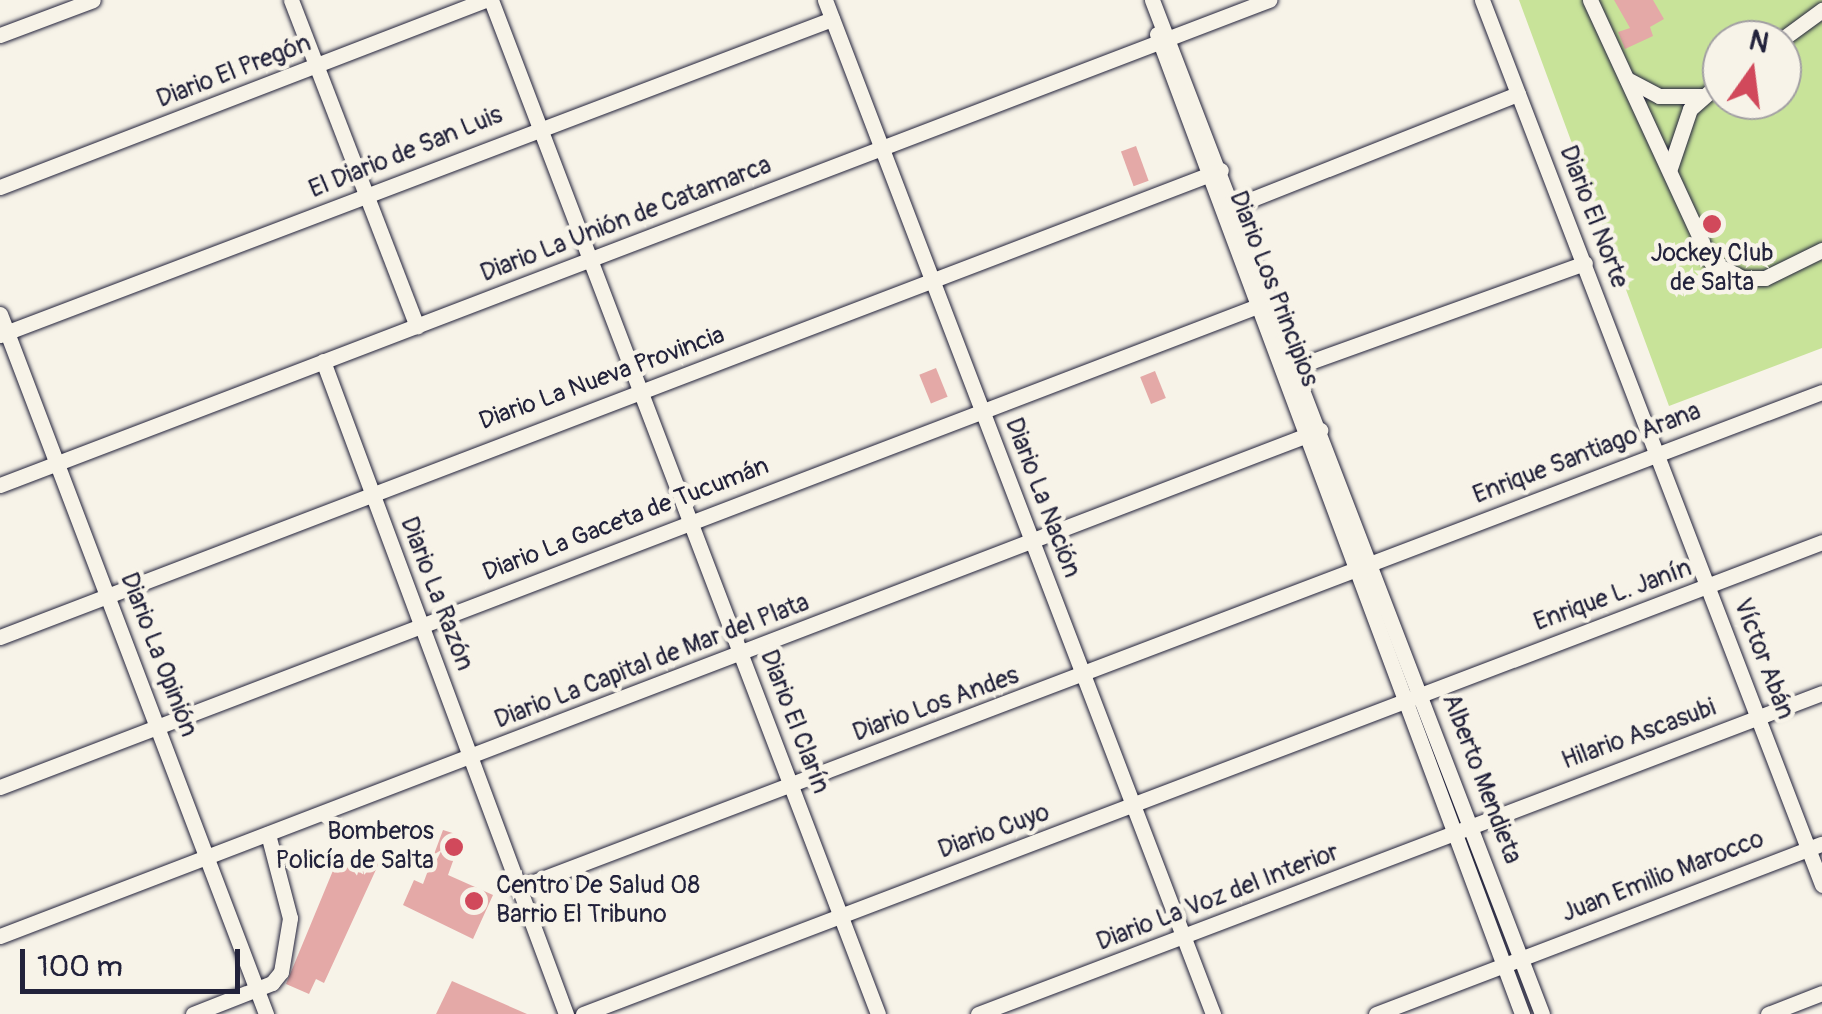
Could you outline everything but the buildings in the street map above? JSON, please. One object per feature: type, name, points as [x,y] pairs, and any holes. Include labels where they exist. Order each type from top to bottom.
[{"type":"street","points":[[0,35],[93,0]]},
{"type":"street","points":[[291,0],[417,326]]},
{"type":"street","name":"Diario El Pregón","points":[[0,187],[488,0]]},
{"type":"street","name":"Diario El Clarín","points":[[488,0],[592,260],[878,1014]]},
{"type":"street","name":"Diario La Nación","points":[[825,0],[1212,1014]]},
{"type":"street","name":"Diario Los Principios","points":[[1152,0],[1171,38],[1371,564]]},
{"type":"street","name":"Diario La Unión de Catamarca","points":[[0,484],[1269,0]]},
{"type":"street","name":"Diario El Norte","points":[[1482,0],[1656,453]]},
{"type":"street","points":[[1590,0],[1670,168],[1698,243],[1727,273],[1781,274],[1822,250]]},
{"type":"street","name":"El Diario de San Luis","points":[[4,334],[832,19]]},
{"type":"street","points":[[1154,44],[1160,21]]},
{"type":"street","name":"Diario Los Principios","points":[[1154,44],[1353,574]]},
{"type":"street","points":[[1627,79],[1659,96],[1702,96]]},
{"type":"street","points":[[1219,213],[1518,94]]},
{"type":"street","points":[[1670,168],[1682,122],[1702,98]]},
{"type":"street","name":"Diario La Nueva Provincia","points":[[0,636],[1221,170]]},
{"type":"street","points":[[1296,368],[1585,262]]},
{"type":"street","name":"Diario La Gaceta de Tucumán","points":[[0,787],[1271,302]]},
{"type":"street","name":"Diario La Opinión","points":[[0,314],[4,334],[109,594],[266,1014]]},
{"type":"street","name":"Diario La Razón","points":[[324,361],[566,1014]]},
{"type":"street","name":"Enrique Santiago Arana","points":[[1371,564],[1822,392]]},
{"type":"street","name":"Diario La Capital de Mar del Plata","points":[[0,936],[1034,544],[1320,430]]},
{"type":"street","name":"Víctor Abán","points":[[1656,453],[1759,718],[1815,847],[1822,884]]},
{"type":"street","name":"Enrique L. Janín","points":[[1420,692],[1709,588],[1822,542]]},
{"type":"street","name":"Diario Los Andes","points":[[518,888],[1371,564]]},
{"type":"street","name":"Alberto Mendieta","points":[[1371,564],[1542,1014]]},
{"type":"street","name":"Alberto Mendieta","points":[[1353,574],[1522,1014]]},
{"type":"street","name":"Diario Cuyo","points":[[583,1014],[1134,807],[1404,702],[1420,692]]},
{"type":"street","name":"Hilario Ascasubi","points":[[1472,823],[1822,693]]},
{"type":"street","name":"Diario La Voz del Interior","points":[[978,1014],[1184,940],[1454,834],[1472,823]]},
{"type":"street","points":[[193,1014],[256,989],[281,972],[290,936],[268,834]]},
{"type":"street","name":"Juan Emilio Marocco","points":[[1376,1014],[1815,847]]},
{"type":"street","points":[[1768,1014],[1822,994]]},
{"type":"green space","name":"Jockey Club de Salta","points":[[1519,0],[1822,0],[1822,348],[1669,406]]},
{"type":"place","name":"Jockey Club de Salta","points":[[1712,224]]},
{"type":"place","name":"Bomberos Policía de Salta","points":[[454,847]]},
{"type":"place","name":"Centro De Salud 08 Barrio El Tribuno","points":[[474,901]]}]
